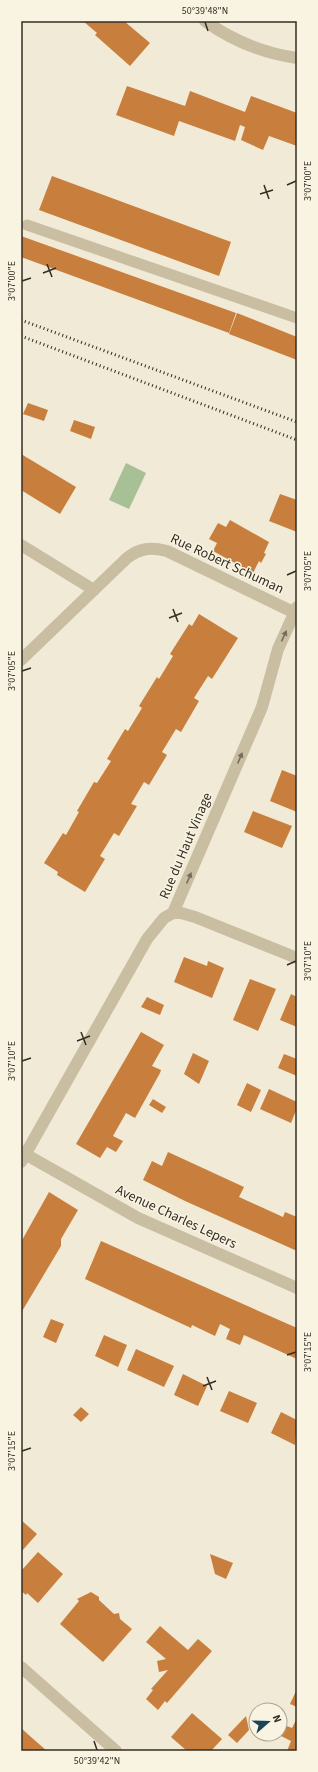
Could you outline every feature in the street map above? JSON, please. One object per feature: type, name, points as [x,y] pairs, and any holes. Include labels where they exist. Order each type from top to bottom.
[{"type":"street","points":[[205,21],[236,40],[254,48],[297,58]]},
{"type":"street","points":[[21,545],[94,590]]},
{"type":"street","name":"Rue Robert Schuman","points":[[21,660],[136,552],[146,548],[156,548],[167,551],[296,610]]},
{"type":"street","name":"Rue du Haut Vinage","points":[[23,1158],[147,939],[164,918],[173,913],[262,707],[278,649],[296,610]]},
{"type":"street","points":[[173,913],[181,913],[195,917],[297,958]]},
{"type":"street","name":"Avenue Charles Lepers","points":[[23,1158],[138,1218],[297,1288]]},
{"type":"street","points":[[21,1667],[116,1751]]},
{"type":"lane","points":[[28,225],[297,318]]},
{"type":"green space","points":[[126,463],[146,473],[129,509],[109,500]]},
{"type":"building","points":[[83,21],[124,21],[150,43],[130,66],[95,35],[97,33]]},
{"type":"building","points":[[127,86],[185,106],[190,91],[245,112],[251,96],[297,113],[297,146],[269,136],[263,150],[241,140],[245,127],[240,125],[235,141],[179,121],[174,136],[116,115]]},
{"type":"building","points":[[52,176],[231,242],[219,276],[39,210]]},
{"type":"building","points":[[21,236],[236,313],[229,333],[21,257]]},
{"type":"building","points":[[237,313],[297,337],[297,360],[229,334]]},
{"type":"building","points":[[28,403],[48,410],[44,421],[23,414]]},
{"type":"building","points":[[74,420],[95,427],[91,439],[70,431]]},
{"type":"building","points":[[21,454],[76,487],[60,514],[21,490]]},
{"type":"building","points":[[280,494],[297,500],[297,532],[269,521]]},
{"type":"building","points":[[230,520],[269,542],[264,553],[266,554],[261,563],[259,561],[253,573],[213,551],[217,543],[209,539],[218,523],[226,527]]},
{"type":"building","points":[[199,614],[238,638],[212,679],[208,676],[194,698],[199,701],[181,732],[176,729],[162,752],[167,755],[149,785],[144,782],[131,804],[137,806],[119,836],[114,833],[100,856],[105,859],[85,892],[57,875],[58,872],[44,863],[63,833],[66,835],[79,812],[77,811],[94,782],[97,783],[111,761],[107,759],[125,729],[128,731],[142,708],[139,706],[157,677],[159,679],[173,656],[170,654],[189,624],[192,626]]},
{"type":"building","points":[[282,770],[297,776],[297,812],[270,801]]},
{"type":"building","points":[[253,811],[292,826],[282,848],[244,832]]},
{"type":"building","points":[[184,957],[207,966],[208,961],[224,968],[212,998],[174,982]]},
{"type":"building","points":[[250,979],[276,989],[258,1031],[233,1020]]},
{"type":"building","points":[[291,994],[297,997],[297,1027],[280,1020]]},
{"type":"building","points":[[147,997],[164,1005],[160,1015],[141,1007]]},
{"type":"building","points":[[141,1032],[164,1045],[152,1066],[161,1070],[135,1118],[126,1113],[113,1136],[123,1141],[116,1152],[107,1147],[100,1158],[76,1144]]},
{"type":"building","points":[[193,1053],[209,1061],[199,1084],[184,1074]]},
{"type":"building","points":[[284,1054],[297,1059],[297,1076],[278,1068]]},
{"type":"building","points":[[247,1083],[261,1090],[251,1112],[237,1105]]},
{"type":"building","points":[[269,1089],[297,1102],[297,1108],[291,1123],[260,1109]]},
{"type":"building","points":[[153,1099],[166,1107],[162,1113],[149,1105]]},
{"type":"building","points":[[168,1152],[244,1187],[239,1197],[283,1217],[285,1212],[297,1217],[297,1251],[185,1201],[143,1180],[152,1161],[162,1166]]},
{"type":"building","points":[[49,1192],[78,1210],[61,1239],[61,1246],[21,1313],[21,1242]]},
{"type":"building","points":[[101,1241],[297,1328],[297,1359],[244,1335],[240,1345],[226,1339],[230,1329],[220,1324],[215,1336],[192,1325],[191,1328],[85,1279]]},
{"type":"building","points":[[51,1319],[64,1324],[56,1343],[43,1337]]},
{"type":"building","points":[[104,1335],[127,1345],[118,1367],[95,1356]]},
{"type":"building","points":[[136,1349],[174,1366],[164,1387],[127,1370]]},
{"type":"building","points":[[183,1374],[207,1386],[198,1406],[174,1395]]},
{"type":"building","points":[[229,1391],[257,1403],[248,1423],[220,1411]]},
{"type":"building","points":[[81,1407],[89,1414],[81,1422],[73,1415]]},
{"type":"building","points":[[281,1412],[297,1420],[295,1445],[271,1433]]},
{"type":"building","points":[[21,1520],[37,1534],[21,1552]]},
{"type":"building","points":[[38,1552],[63,1574],[38,1603],[27,1593],[26,1595],[21,1591],[21,1571]]},
{"type":"building","points":[[210,1554],[233,1563],[226,1579],[215,1574]]},
{"type":"building","points":[[91,1592],[99,1597],[99,1600],[114,1614],[119,1613],[120,1619],[132,1629],[103,1662],[60,1624],[79,1601],[77,1599]]},
{"type":"building","points":[[160,1626],[188,1650],[198,1639],[212,1651],[167,1703],[165,1701],[158,1710],[146,1699],[153,1690],[151,1689],[168,1670],[159,1672],[157,1661],[166,1659],[146,1642]]},
{"type":"building","points":[[297,1689],[297,1707],[290,1704]]},
{"type":"building","points":[[192,1713],[222,1739],[211,1751],[187,1751],[171,1737]]},
{"type":"building","points":[[246,1716],[248,1731],[237,1743],[228,1735]]},
{"type":"building","points":[[297,1718],[297,1751],[287,1751],[291,1741],[288,1740],[288,1726],[292,1728]]},
{"type":"building","points":[[21,1728],[31,1737],[47,1751],[21,1751]]},
{"type":"railway","points":[[21,320],[297,422]]},
{"type":"railway","points":[[21,336],[297,440]]}]
